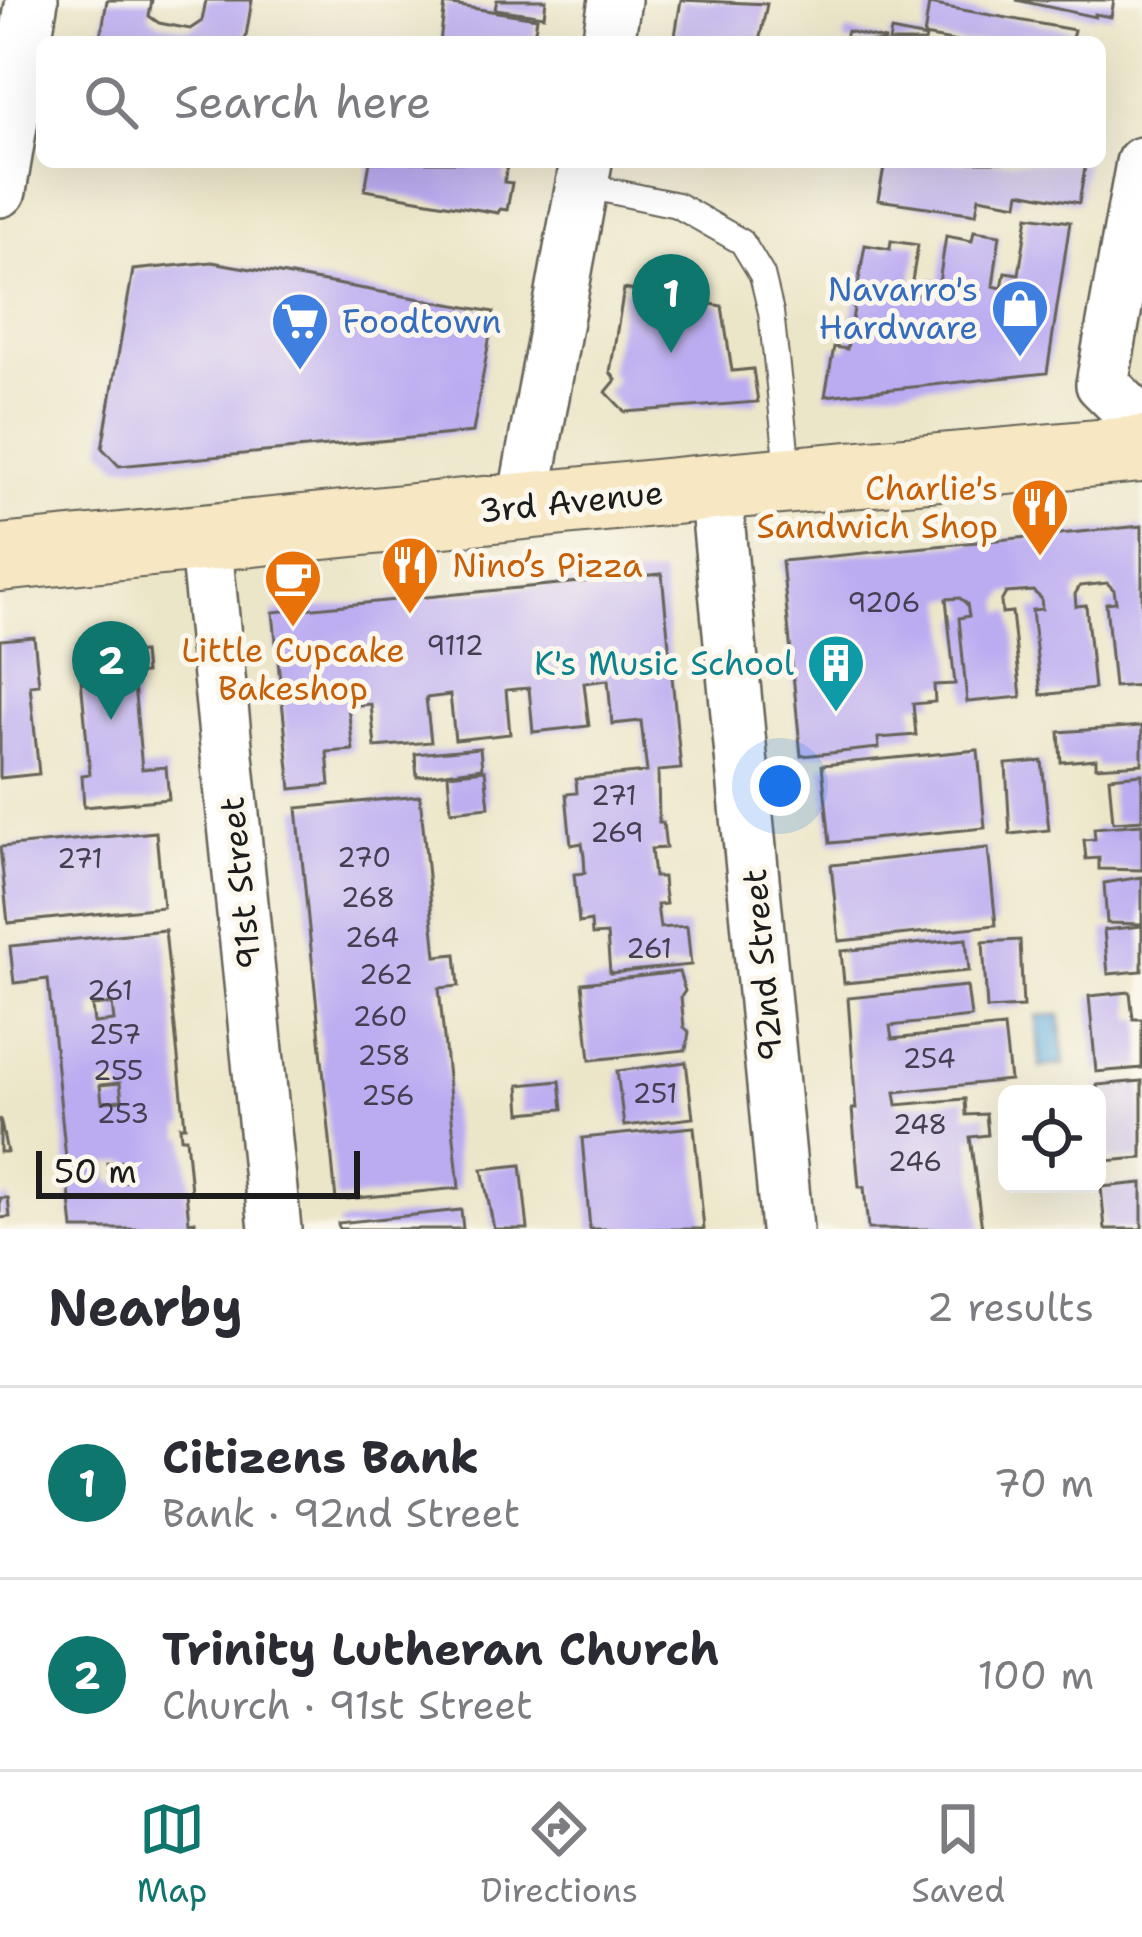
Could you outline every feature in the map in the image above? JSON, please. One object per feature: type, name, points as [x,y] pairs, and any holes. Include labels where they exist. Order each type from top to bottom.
[{"type":"street","points":[[0,190],[32,0]]},
{"type":"street","points":[[609,36],[616,0]]},
{"type":"street","points":[[1142,163],[1102,384],[1142,423]]},
{"type":"street","points":[[523,506],[584,174]]},
{"type":"street","name":"3rd Avenue","points":[[0,558],[1142,449]]},
{"type":"street","name":"92nd Street","points":[[715,487],[787,1229]]},
{"type":"street","name":"91st Street","points":[[205,538],[275,1229]]},
{"type":"lane","points":[[584,174],[677,205],[742,242],[762,275],[771,312],[789,480]]},
{"type":"water","points":[[1060,1015],[1064,1065],[1040,1067],[1037,1016]]},
{"type":"building","points":[[107,0],[152,0],[149,16],[159,23],[190,29],[202,21],[206,0],[252,0],[246,36],[101,36]]},
{"type":"building","points":[[497,0],[546,0],[544,16],[495,9]]},
{"type":"building","points":[[681,0],[767,4],[760,36],[675,36]]},
{"type":"building","points":[[1016,0],[1114,0],[1111,17],[1095,17]]},
{"type":"building","points":[[445,4],[537,18],[534,36],[441,36]]},
{"type":"building","points":[[929,4],[1074,30],[1072,36],[924,36]]},
{"type":"building","points":[[369,168],[507,168],[504,182],[512,183],[507,210],[498,213],[365,190]]},
{"type":"building","points":[[884,168],[1085,168],[1079,203],[1020,192],[1018,204],[979,197],[976,214],[878,200]]},
{"type":"building","points":[[1028,216],[1070,222],[1047,373],[825,396],[834,347],[847,349],[865,245],[890,249],[891,241],[918,245],[910,293],[921,295],[923,281],[939,283],[946,236],[972,241],[974,231],[1000,235],[993,286],[1002,288],[1005,272],[1019,274]]},
{"type":"building","name":"Foodtown","points":[[212,262],[494,312],[473,432],[119,466],[102,448],[133,270]]},
{"type":"building","points":[[624,289],[722,306],[732,371],[753,369],[758,402],[625,412],[606,392],[616,380],[610,372]]},
{"type":"building","points":[[1142,526],[1142,685],[1114,687],[1106,603],[1116,602],[1107,583],[1080,586],[1075,594],[1076,606],[1086,605],[1094,689],[1041,695],[1032,610],[1042,609],[1041,598],[1033,591],[1006,593],[1002,613],[1012,612],[1021,697],[967,702],[959,618],[969,616],[967,604],[960,598],[946,599],[955,684],[934,685],[935,702],[913,704],[916,735],[878,738],[879,748],[801,756],[782,561]]},
{"type":"building","points":[[662,574],[681,769],[658,771],[659,823],[663,823],[666,848],[651,849],[654,877],[663,877],[666,904],[657,905],[660,928],[687,926],[691,965],[610,973],[607,934],[592,935],[591,921],[579,923],[574,874],[585,873],[584,856],[582,843],[571,845],[566,794],[577,793],[576,779],[647,772],[641,721],[612,724],[608,680],[584,683],[589,726],[533,732],[529,688],[506,690],[510,734],[455,740],[450,695],[426,698],[431,742],[375,747],[371,704],[348,706],[353,750],[327,752],[330,785],[291,789],[273,612]]},
{"type":"building","points":[[34,637],[39,684],[30,685],[39,774],[0,778],[0,640]]},
{"type":"building","points":[[143,652],[145,673],[133,674],[142,769],[166,767],[169,799],[84,807],[82,775],[90,774],[79,658]]},
{"type":"building","points":[[1142,726],[1142,764],[1096,767],[1096,759],[1061,762],[1059,732]]},
{"type":"building","points":[[480,748],[482,768],[417,777],[415,754]]},
{"type":"building","points":[[978,750],[985,828],[830,843],[822,765]]},
{"type":"building","points":[[1042,761],[1049,830],[1010,834],[1006,764]]},
{"type":"building","points":[[485,770],[489,807],[451,811],[448,774]]},
{"type":"building","points":[[1142,774],[1142,820],[1113,822],[1109,777]]},
{"type":"building","points":[[420,796],[436,956],[456,954],[459,986],[439,988],[459,1188],[336,1200],[297,808]]},
{"type":"building","points":[[1142,824],[1142,870],[1099,869],[1099,858],[1086,859],[1084,840],[1095,839],[1094,828]]},
{"type":"building","points":[[156,832],[163,907],[8,923],[0,847]]},
{"type":"building","points":[[988,848],[996,925],[839,941],[831,865]]},
{"type":"building","points":[[1142,877],[1142,924],[1107,923],[1104,883]]},
{"type":"building","points":[[1142,926],[1142,971],[1108,974],[1104,930]]},
{"type":"building","points":[[165,930],[185,1126],[180,1126],[181,1138],[186,1138],[191,1191],[186,1192],[189,1222],[195,1221],[195,1229],[73,1229],[48,979],[14,983],[10,946]],"holes":[[[112,1004],[114,1021],[94,1023],[92,1006]],[[120,1083],[122,1100],[102,1102],[100,1085]],[[128,1161],[130,1181],[110,1183],[107,1163]]]},
{"type":"building","points":[[966,939],[969,971],[844,983],[841,951]]},
{"type":"building","points":[[1020,940],[1023,1007],[987,1009],[983,942]]},
{"type":"building","points":[[679,972],[685,991],[681,997],[684,1027],[689,1032],[686,1050],[590,1060],[582,983]]},
{"type":"building","points":[[967,986],[971,1017],[890,1026],[892,1039],[1004,1027],[1010,1080],[895,1092],[897,1105],[965,1099],[966,1115],[986,1114],[988,1135],[970,1137],[982,1229],[868,1229],[852,1109],[856,1109],[848,998]]},
{"type":"building","points":[[1130,992],[1133,1019],[1142,1019],[1142,1068],[1096,1072],[1089,996]]},
{"type":"building","points":[[686,1062],[693,1118],[624,1126],[617,1071]]},
{"type":"building","points":[[560,1081],[563,1109],[521,1113],[519,1085]]},
{"type":"building","points":[[1142,1081],[1142,1158],[1106,1161],[1106,1085],[1097,1085]]},
{"type":"building","points":[[0,1118],[7,1152],[0,1152]]},
{"type":"building","points":[[694,1127],[704,1229],[590,1229],[582,1138]]},
{"type":"building","points":[[521,1165],[528,1229],[494,1229],[482,1169]]},
{"type":"building","points":[[1142,1183],[1142,1229],[1105,1229],[1102,1193],[1106,1193],[1106,1187]]},
{"type":"building","points":[[0,1198],[8,1198],[10,1217],[0,1218]]},
{"type":"building","points":[[461,1210],[463,1229],[339,1229],[338,1223]]},
{"type":"place","name":"Citizens Bank","points":[[671,353]]},
{"type":"place","name":"Navarro's Hardware","points":[[1020,359]]},
{"type":"place","name":"Foodtown","points":[[300,372]]},
{"type":"place","name":"Charlie's Sandwich Shop","points":[[1040,558]]},
{"type":"place","name":"Nino’s Pizza","points":[[410,616]]},
{"type":"place","name":"Little Cupcake Bakeshop","points":[[293,629]]},
{"type":"place","name":"K's Music School","points":[[836,714]]},
{"type":"place","name":"Trinity Lutheran Church","points":[[111,720]]}]
